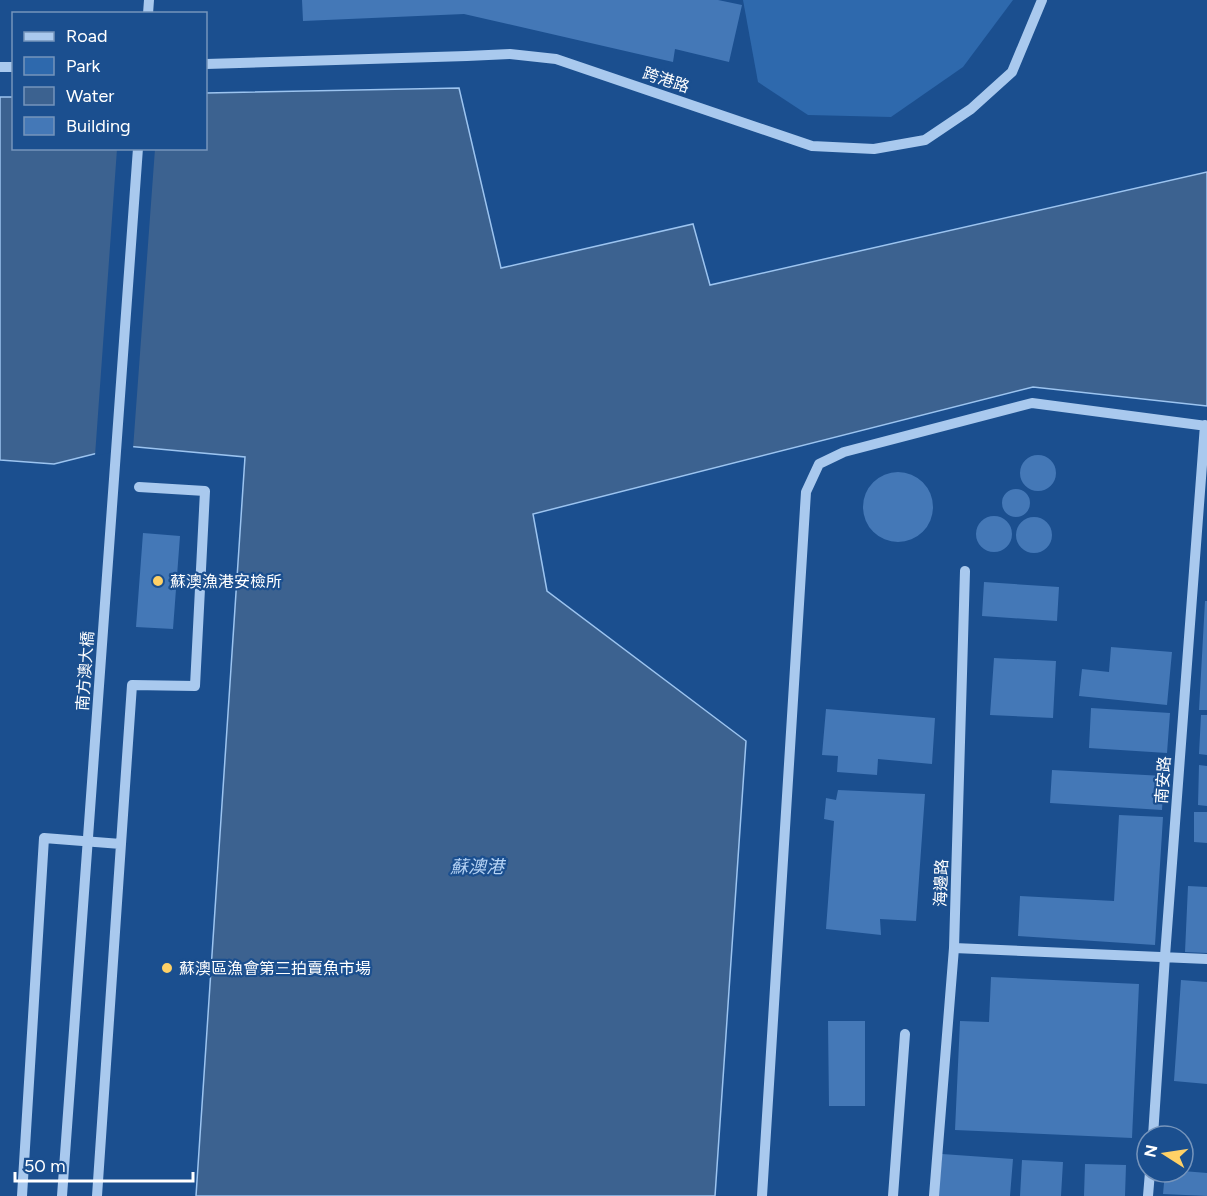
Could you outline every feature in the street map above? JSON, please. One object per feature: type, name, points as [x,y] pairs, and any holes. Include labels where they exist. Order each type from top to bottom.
[{"type":"street","name":"跨港路","points":[[207,64],[510,54],[544,58],[566,63],[812,146],[874,149],[925,140],[971,109],[1012,72],[1042,0]]},
{"type":"street","name":"南方澳大橋","points":[[62,1196],[138,150]]},
{"type":"street","points":[[762,1196],[807,492],[819,464],[844,452],[1032,403],[1206,426]]},
{"type":"street","name":"南安路","points":[[1153,1124],[1206,426]]},
{"type":"street","points":[[97,1196],[132,685],[195,686],[205,491],[139,487]]},
{"type":"street","name":"海邊路","points":[[934,1196],[954,948],[965,571]]},
{"type":"street","points":[[22,1196],[44,838],[121,844]]},
{"type":"street","points":[[954,948],[1207,959]]},
{"type":"street","points":[[893,1196],[905,1034]]},
{"type":"green space","points":[[743,0],[1013,0],[963,67],[891,117],[808,115],[758,82]]},
{"type":"water","name":"蘇澳港","points":[[459,88],[501,268],[693,224],[710,285],[1207,172],[1207,406],[1033,387],[533,514],[547,591],[746,741],[715,1196],[196,1196],[245,457],[126,446],[54,464],[0,460],[0,97],[12,97],[12,150],[207,150],[207,93]]},
{"type":"pier","points":[[117,150],[155,150],[133,449],[95,456]]},
{"type":"building","points":[[302,0],[718,0],[742,5],[729,62],[675,49],[673,62],[464,14],[303,21]]},
{"type":"building","points":[[1038,455],[1051,460],[1056,473],[1051,486],[1038,491],[1025,486],[1020,473],[1025,460]]},
{"type":"building","points":[[891,472],[905,472],[918,477],[928,487],[933,507],[928,527],[918,537],[905,542],[891,542],[878,537],[868,527],[863,514],[863,500],[868,487],[878,477]]},
{"type":"building","points":[[1016,489],[1026,493],[1030,503],[1026,513],[1016,517],[1006,513],[1002,503],[1006,493]]},
{"type":"building","points":[[994,516],[1007,521],[1012,534],[1007,547],[994,552],[981,547],[976,534],[981,521]]},
{"type":"building","points":[[1034,517],[1047,522],[1052,535],[1047,548],[1034,553],[1021,548],[1016,535],[1021,522]]},
{"type":"building","name":"蘇澳漁港安檢所","points":[[143,533],[180,536],[173,629],[136,627]]},
{"type":"building","points":[[984,582],[1059,587],[1057,621],[982,616]]},
{"type":"building","points":[[1205,601],[1207,601],[1207,710],[1199,710]]},
{"type":"building","points":[[1111,647],[1172,652],[1167,705],[1079,696],[1082,669],[1109,672]]},
{"type":"building","points":[[994,658],[1056,661],[1053,718],[990,715]]},
{"type":"building","points":[[1091,708],[1170,713],[1167,753],[1089,748]]},
{"type":"building","points":[[826,709],[935,718],[932,764],[878,759],[877,775],[837,772],[838,756],[822,755]]},
{"type":"building","points":[[1201,715],[1207,715],[1207,755],[1199,754]]},
{"type":"building","points":[[1199,765],[1207,766],[1207,806],[1198,805]]},
{"type":"building","points":[[1052,770],[1164,776],[1162,810],[1050,803]]},
{"type":"building","points":[[838,790],[925,794],[916,921],[880,919],[881,935],[826,929],[834,821],[824,819],[826,798],[836,800]]},
{"type":"building","points":[[1194,812],[1207,812],[1207,843],[1194,842]]},
{"type":"building","points":[[1119,815],[1163,817],[1155,945],[1018,936],[1020,896],[1114,901]]},
{"type":"building","points":[[1188,886],[1207,887],[1207,953],[1185,952]]},
{"type":"building","points":[[991,977],[1139,984],[1132,1138],[955,1130],[960,1021],[989,1022]]},
{"type":"building","points":[[1181,980],[1207,982],[1207,1084],[1174,1081]]},
{"type":"building","points":[[828,1021],[865,1021],[865,1106],[829,1106]]},
{"type":"building","points":[[942,1154],[1013,1159],[1010,1196],[938,1196]]},
{"type":"building","points":[[1022,1160],[1063,1162],[1061,1196],[1020,1196]]},
{"type":"building","points":[[1085,1164],[1126,1165],[1125,1196],[1084,1196]]},
{"type":"building","points":[[1195,1172],[1207,1173],[1207,1196],[1163,1194],[1164,1184],[1195,1184]]},
{"type":"place","name":"蘇澳漁港安檢所","points":[[158,581]]},
{"type":"place","name":"蘇澳區漁會第三拍賣魚市場","points":[[167,968]]}]
